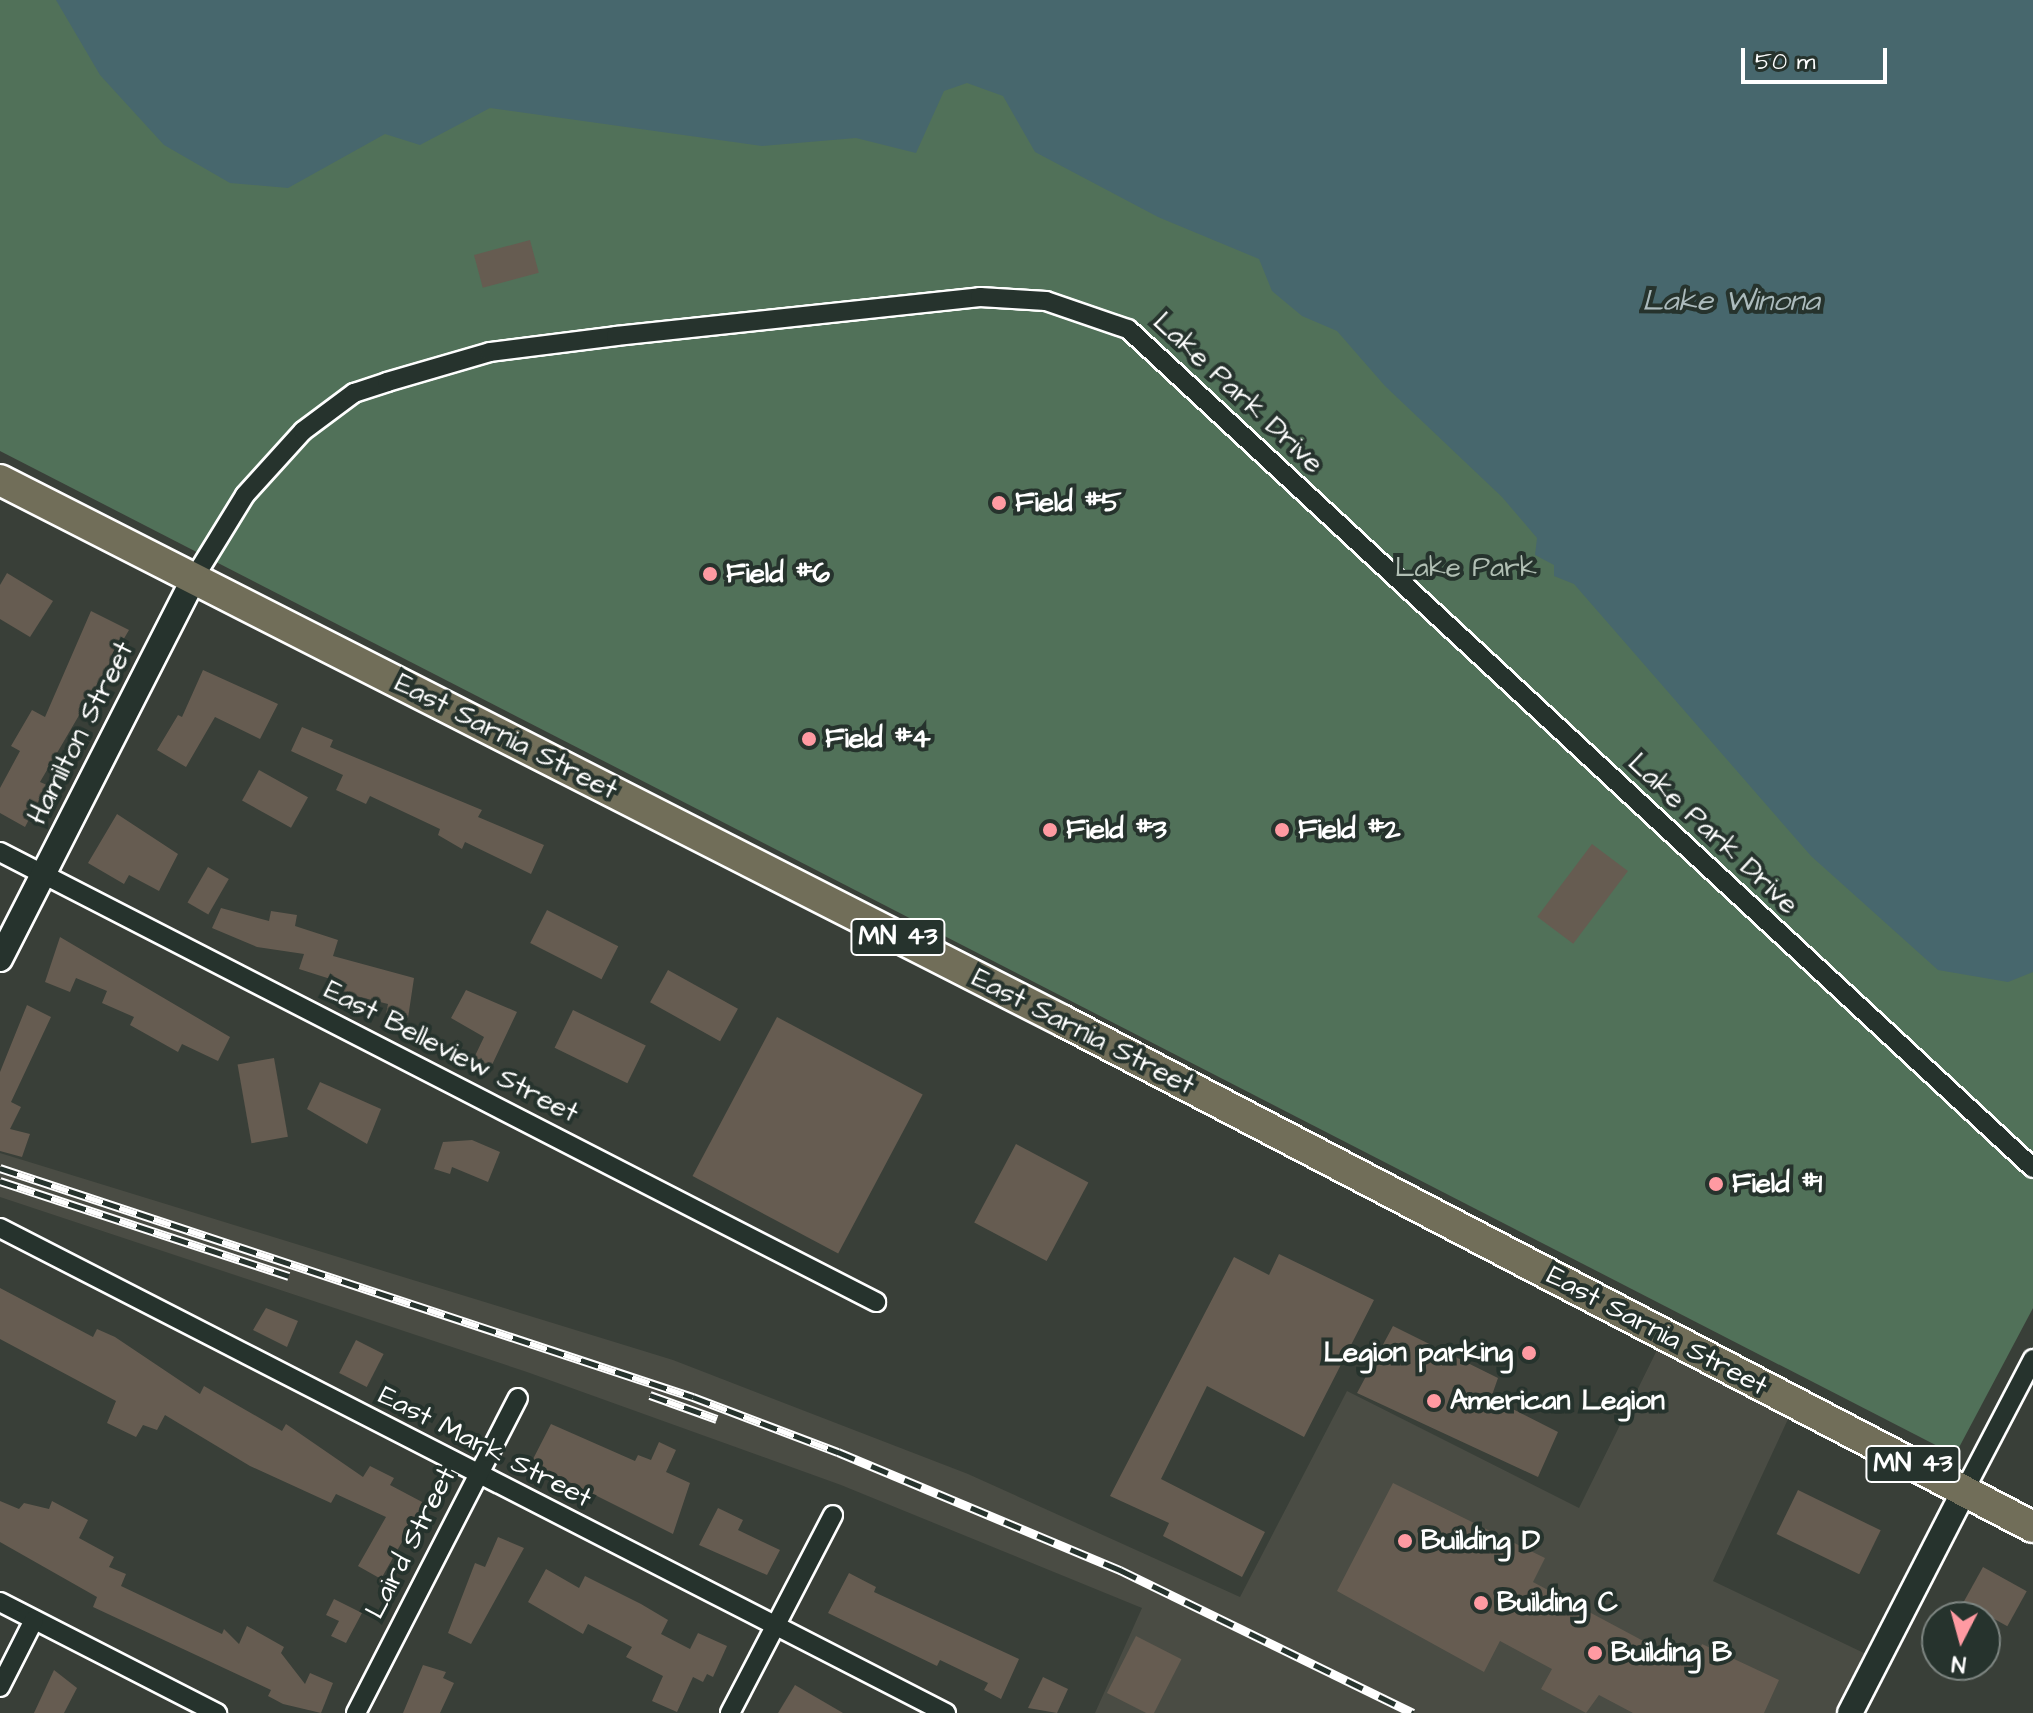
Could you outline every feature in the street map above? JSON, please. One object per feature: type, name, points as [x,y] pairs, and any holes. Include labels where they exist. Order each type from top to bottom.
[{"type":"main road","name":"East Sarnia Street","points":[[0,480],[2033,1527]]},
{"type":"street","name":"Lake Park Drive","points":[[194,578],[245,495],[303,431],[354,393],[387,382],[490,352],[616,336],[980,297],[1046,301],[1128,329],[2033,1168]]},
{"type":"street","name":"Hamilton Street","points":[[0,959],[194,578]]},
{"type":"street","name":"East Belleview Street","points":[[0,852],[876,1302]]},
{"type":"street","name":"East Mark Street","points":[[0,1228],[946,1713]]},
{"type":"street","points":[[1850,1713],[2033,1359]]},
{"type":"street","name":"Laird Street","points":[[356,1713],[518,1398]]},
{"type":"street","points":[[730,1713],[833,1515]]},
{"type":"street","points":[[0,1602],[217,1713]]},
{"type":"street","points":[[0,1687],[34,1620]]},
{"type":"shaded area","points":[[0,1153],[673,1360],[968,1474],[1240,1597],[1347,1391],[1579,1508],[1657,1350],[1789,1417],[1713,1581],[1866,1654],[1837,1713],[1095,1713],[1142,1608],[841,1485],[527,1372],[0,1197]]},
{"type":"green space","name":"Lake Park","points":[[0,0],[2033,0],[2033,1308],[1955,1455],[0,451]]},
{"type":"water","name":"Lake Winona","points":[[56,0],[2033,0],[2033,972],[2008,982],[1938,970],[1811,856],[1574,584],[1554,576],[1554,565],[1535,555],[1537,538],[1502,497],[1385,386],[1337,331],[1302,316],[1272,291],[1259,259],[1158,217],[1035,152],[1003,96],[967,83],[944,91],[916,153],[856,138],[762,146],[490,108],[420,145],[385,134],[288,188],[230,183],[164,145],[100,75]]},
{"type":"building","points":[[530,240],[539,273],[483,288],[474,255]]},
{"type":"building","points":[[7,573],[53,601],[30,637],[0,619],[0,585]]},
{"type":"building","points":[[91,611],[129,630],[40,782],[47,785],[25,827],[0,813],[0,788],[20,751],[11,746],[32,710],[45,717]]},
{"type":"building","points":[[203,670],[278,704],[260,739],[215,717],[186,767],[157,750],[178,715],[182,717]]},
{"type":"building","points":[[302,727],[333,740],[330,747],[482,810],[478,817],[544,845],[531,874],[465,842],[462,849],[438,835],[440,829],[370,796],[366,804],[336,790],[343,775],[291,751]]},
{"type":"building","points":[[259,770],[308,797],[291,828],[242,801]]},
{"type":"building","points":[[117,814],[178,854],[159,891],[129,875],[124,884],[88,863]]},
{"type":"building","points":[[1592,844],[1628,871],[1573,944],[1537,917]]},
{"type":"building","points":[[208,867],[229,879],[208,915],[188,903]]},
{"type":"building","points":[[221,908],[269,921],[271,911],[297,915],[295,926],[338,940],[333,956],[414,978],[408,1018],[386,1014],[388,1004],[340,992],[343,983],[299,969],[304,954],[257,947],[212,928]]},
{"type":"building","points":[[547,910],[618,946],[601,979],[530,943]]},
{"type":"building","points":[[60,937],[230,1037],[218,1061],[182,1044],[178,1052],[130,1025],[134,1017],[102,1003],[107,991],[76,978],[70,992],[45,982]]},
{"type":"building","points":[[668,970],[738,1009],[720,1041],[650,1002]]},
{"type":"building","points":[[466,990],[517,1012],[491,1067],[473,1060],[484,1037],[451,1018]]},
{"type":"building","points":[[27,1005],[51,1017],[11,1102],[21,1107],[10,1129],[30,1134],[22,1157],[0,1151],[0,1072]]},
{"type":"building","points":[[573,1010],[646,1046],[627,1083],[555,1048]]},
{"type":"building","points":[[777,1017],[923,1094],[838,1253],[692,1176]]},
{"type":"building","points":[[274,1058],[288,1137],[251,1143],[238,1064]]},
{"type":"building","points":[[320,1082],[381,1109],[367,1144],[307,1109]]},
{"type":"building","points":[[472,1140],[500,1152],[488,1182],[452,1167],[450,1174],[434,1169],[443,1142]]},
{"type":"building","points":[[1016,1144],[1088,1182],[1047,1261],[974,1223]]},
{"type":"building","points":[[1279,1254],[1374,1300],[1304,1437],[1207,1386],[1161,1479],[1265,1532],[1242,1577],[1163,1536],[1169,1523],[1110,1496],[1234,1257],[1269,1275]]},
{"type":"building","points":[[0,1288],[93,1337],[97,1329],[115,1337],[200,1394],[204,1386],[282,1431],[286,1424],[363,1477],[370,1466],[394,1478],[390,1485],[424,1503],[381,1579],[358,1566],[386,1517],[336,1494],[331,1503],[250,1466],[165,1415],[157,1430],[143,1425],[136,1437],[107,1423],[116,1401],[0,1339]]},
{"type":"building","points":[[266,1308],[298,1321],[287,1347],[253,1330]]},
{"type":"building","name":"American Legion","points":[[1393,1326],[1498,1378],[1491,1398],[1558,1432],[1538,1477],[1357,1393]]},
{"type":"building","points":[[356,1340],[384,1354],[367,1387],[339,1373]]},
{"type":"building","points":[[551,1424],[635,1461],[638,1455],[651,1460],[659,1442],[676,1450],[666,1472],[690,1483],[673,1534],[531,1463]]},
{"type":"building","points":[[1393,1483],[1545,1558],[1533,1582],[1692,1667],[1702,1644],[1779,1680],[1764,1713],[1633,1713],[1599,1695],[1586,1713],[1541,1689],[1552,1669],[1500,1641],[1484,1672],[1337,1591]]},
{"type":"building","points":[[1798,1490],[1881,1530],[1859,1574],[1777,1534]]},
{"type":"building","points":[[0,1501],[19,1509],[24,1503],[49,1509],[52,1501],[88,1520],[79,1538],[114,1557],[109,1567],[126,1574],[121,1586],[222,1634],[224,1629],[239,1644],[247,1626],[284,1647],[281,1653],[305,1684],[310,1673],[333,1683],[321,1713],[283,1704],[268,1696],[271,1690],[93,1607],[97,1597],[0,1542]]},
{"type":"building","points":[[718,1508],[743,1520],[738,1530],[780,1550],[767,1575],[699,1545]]},
{"type":"building","points":[[498,1537],[524,1548],[471,1644],[448,1633],[475,1563],[485,1567]]},
{"type":"building","points":[[1983,1567],[2027,1591],[2007,1626],[2001,1623],[2001,1601],[1964,1601]]},
{"type":"building","points":[[546,1569],[579,1588],[585,1576],[641,1604],[668,1620],[661,1634],[690,1649],[698,1633],[727,1646],[713,1677],[707,1674],[703,1682],[693,1677],[677,1712],[652,1701],[663,1676],[626,1657],[632,1647],[588,1624],[583,1634],[528,1602]]},
{"type":"building","points":[[849,1573],[876,1587],[874,1592],[1019,1659],[1001,1699],[984,1690],[988,1683],[940,1660],[937,1666],[828,1613]]},
{"type":"building","points":[[334,1599],[362,1613],[346,1643],[331,1636],[339,1621],[326,1615]]},
{"type":"building","points":[[1136,1636],[1181,1659],[1154,1713],[1146,1713],[1107,1693]]},
{"type":"building","points":[[423,1665],[446,1672],[443,1678],[454,1683],[440,1713],[403,1713]]},
{"type":"building","points":[[54,1670],[77,1688],[64,1713],[34,1713]]},
{"type":"building","points":[[1043,1677],[1068,1689],[1057,1713],[1028,1708]]},
{"type":"building","points":[[795,1685],[843,1713],[778,1713]]},
{"type":"railway","points":[[0,1168],[693,1397],[838,1452],[1120,1570],[1413,1713]]},
{"type":"railway","points":[[0,1181],[289,1276]]},
{"type":"railway","points":[[650,1395],[717,1419]]},
{"type":"place","name":"Field #5","points":[[999,503]]},
{"type":"place","name":"Field #6","points":[[710,574]]},
{"type":"place","name":"Field #4","points":[[809,739]]},
{"type":"place","name":"Field #3","points":[[1050,830]]},
{"type":"place","name":"Field #2","points":[[1282,830]]},
{"type":"place","name":"Field #1","points":[[1716,1184]]},
{"type":"place","name":"Legion parking","points":[[1529,1353]]},
{"type":"place","name":"American Legion","points":[[1434,1401]]},
{"type":"place","name":"Building D","points":[[1405,1541]]},
{"type":"place","name":"Building C","points":[[1481,1603]]},
{"type":"place","name":"Building B","points":[[1595,1653]]}]
